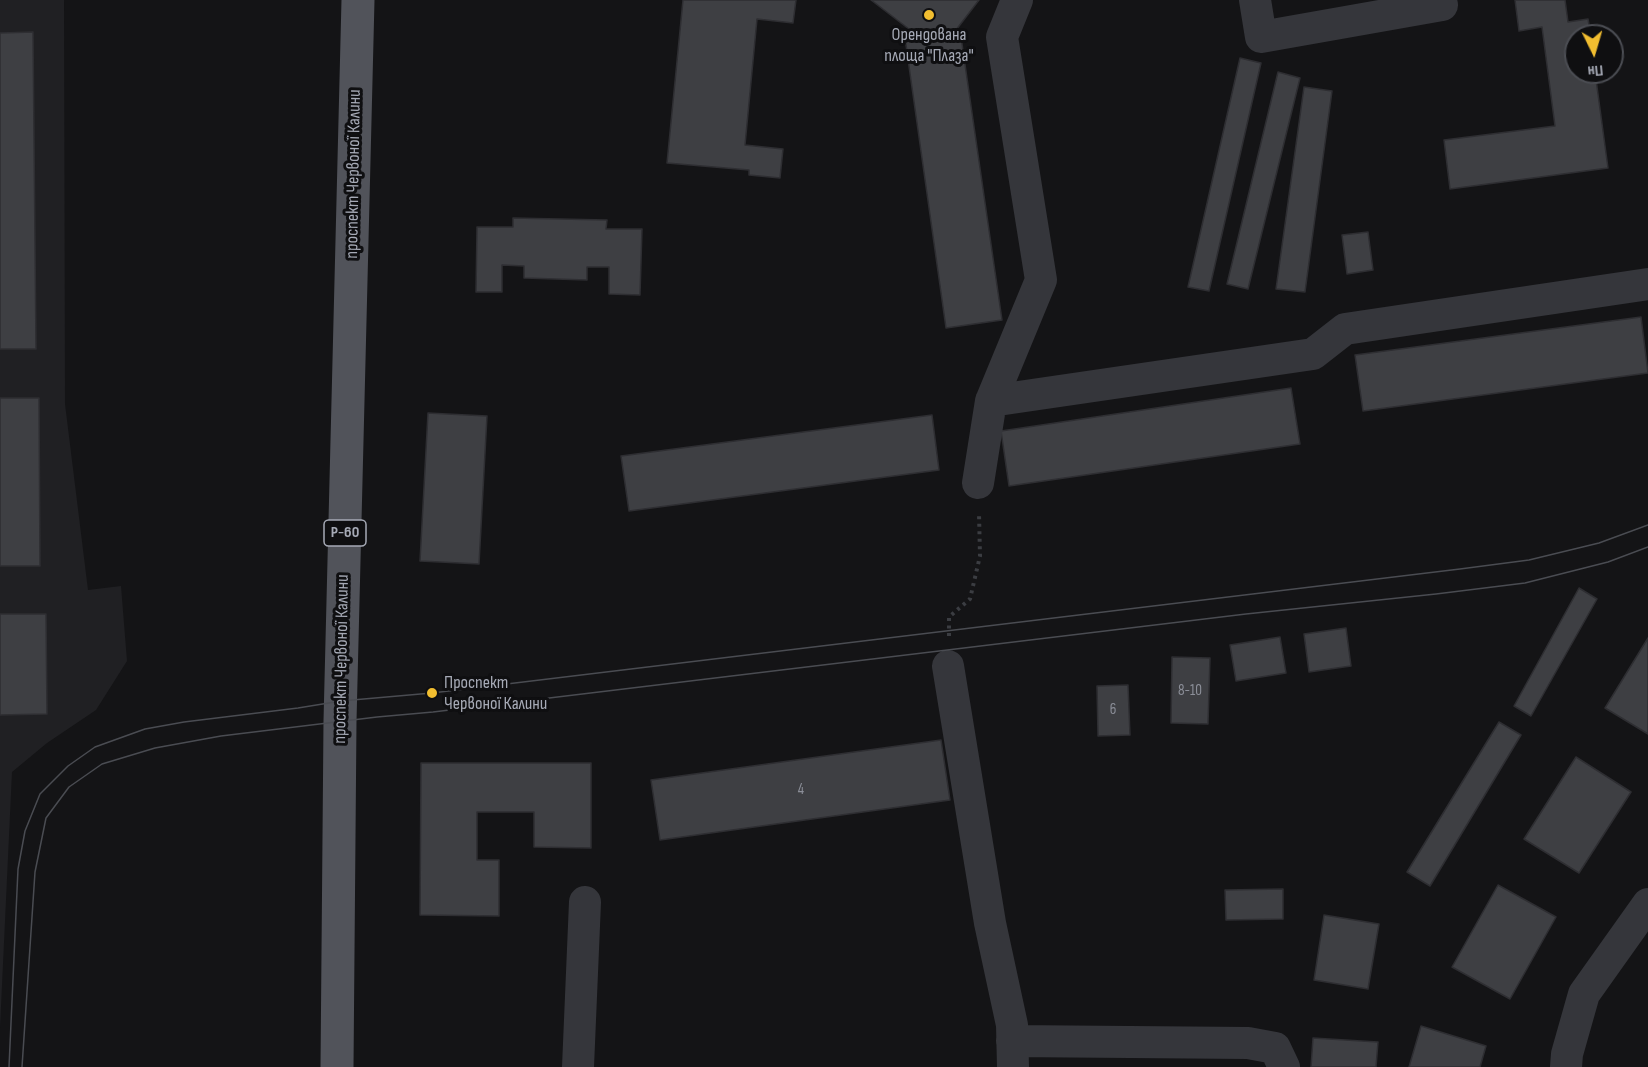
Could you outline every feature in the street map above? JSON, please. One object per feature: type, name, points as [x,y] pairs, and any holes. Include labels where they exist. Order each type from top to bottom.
[{"type":"main road","name":"проспект Червоної Калини","points":[[337,1067],[340,721],[358,0]]},
{"type":"street","points":[[978,483],[991,401],[1041,280],[1002,37],[1017,0]]},
{"type":"street","points":[[1255,0],[1261,38],[1442,5]]},
{"type":"street","points":[[991,401],[1313,354],[1345,329],[1648,284]]},
{"type":"street","points":[[948,666],[990,923],[1012,1025],[1013,1054],[1248,1043],[1275,1048],[1284,1067]]},
{"type":"street","points":[[578,1067],[585,902]]},
{"type":"street","points":[[1566,1067],[1566,1053],[1584,994],[1648,903]]},
{"type":"path","points":[[948,666],[949,617],[970,599],[980,556],[978,483]]},
{"type":"shaded area","points":[[0,0],[64,0],[65,404],[88,590],[121,586],[127,661],[96,710],[47,743],[12,772],[0,1028]]},
{"type":"building","points":[[683,0],[796,0],[793,23],[757,19],[745,145],[783,149],[780,178],[749,175],[749,170],[667,163]]},
{"type":"building","name":"Орендована площа \"Плаза\"","points":[[871,0],[979,0],[956,30],[918,36]]},
{"type":"building","points":[[1515,0],[1565,0],[1568,22],[1588,19],[1589,24],[1564,24],[1564,84],[1597,84],[1608,168],[1450,189],[1444,140],[1555,126],[1542,27],[1519,31]]},
{"type":"building","points":[[960,30],[1002,320],[946,328],[905,38]]},
{"type":"building","points":[[33,32],[36,349],[0,349],[0,33]]},
{"type":"building","points":[[1240,58],[1261,63],[1209,291],[1188,287]]},
{"type":"building","points":[[1278,72],[1300,78],[1248,289],[1227,284]]},
{"type":"building","points":[[1304,87],[1332,91],[1305,292],[1276,289]]},
{"type":"building","points":[[513,218],[607,220],[606,229],[642,229],[640,295],[609,294],[609,267],[587,267],[587,280],[524,278],[524,266],[502,265],[502,292],[476,292],[477,227],[513,227]]},
{"type":"building","points":[[1368,232],[1373,270],[1347,274],[1342,235]]},
{"type":"building","points":[[1641,317],[1648,373],[1363,411],[1355,355]]},
{"type":"building","points":[[1291,388],[1300,444],[1009,486],[1001,431]]},
{"type":"building","points":[[0,398],[39,398],[40,566],[0,566]]},
{"type":"building","points":[[428,413],[487,416],[479,564],[420,561]]},
{"type":"building","points":[[932,415],[939,470],[629,511],[621,456]]},
{"type":"building","points":[[1579,588],[1597,599],[1531,716],[1514,706]]},
{"type":"building","points":[[0,614],[46,614],[47,714],[0,715]]},
{"type":"building","points":[[1346,628],[1351,666],[1309,672],[1304,634]]},
{"type":"building","points":[[1280,637],[1286,673],[1236,681],[1230,645]]},
{"type":"building","points":[[1648,638],[1648,734],[1605,708]]},
{"type":"building","points":[[1172,657],[1210,658],[1208,724],[1171,723]]},
{"type":"building","points":[[1128,685],[1130,735],[1098,736],[1097,686]]},
{"type":"building","points":[[1499,722],[1521,735],[1430,886],[1407,872]]},
{"type":"building","points":[[941,740],[950,800],[660,840],[651,780]]},
{"type":"building","points":[[1576,757],[1631,792],[1579,873],[1524,839]]},
{"type":"building","points":[[421,763],[591,763],[591,848],[534,847],[534,812],[477,812],[477,860],[499,860],[499,916],[420,915]]},
{"type":"building","points":[[1498,885],[1556,917],[1510,999],[1452,967]]},
{"type":"building","points":[[1283,889],[1283,919],[1226,920],[1225,890]]},
{"type":"building","points":[[1324,915],[1379,924],[1368,989],[1314,980]]},
{"type":"building","points":[[1421,1026],[1486,1046],[1480,1067],[1409,1067]]},
{"type":"building","points":[[1313,1038],[1378,1042],[1376,1067],[1311,1067]]},
{"type":"tram line","points":[[9,1067],[18,869],[25,831],[40,794],[68,766],[95,747],[145,729],[341,701],[432,693],[1529,560],[1599,543],[1648,525]]},
{"type":"tram line","points":[[22,1067],[35,872],[46,818],[69,787],[102,764],[155,748],[221,736],[1525,583],[1608,562],[1648,547]]},
{"type":"place","name":"Орендована площа \"Плаза\"","points":[[929,15]]},
{"type":"place","name":"Проспект Червоної Калини","points":[[432,693]]}]
